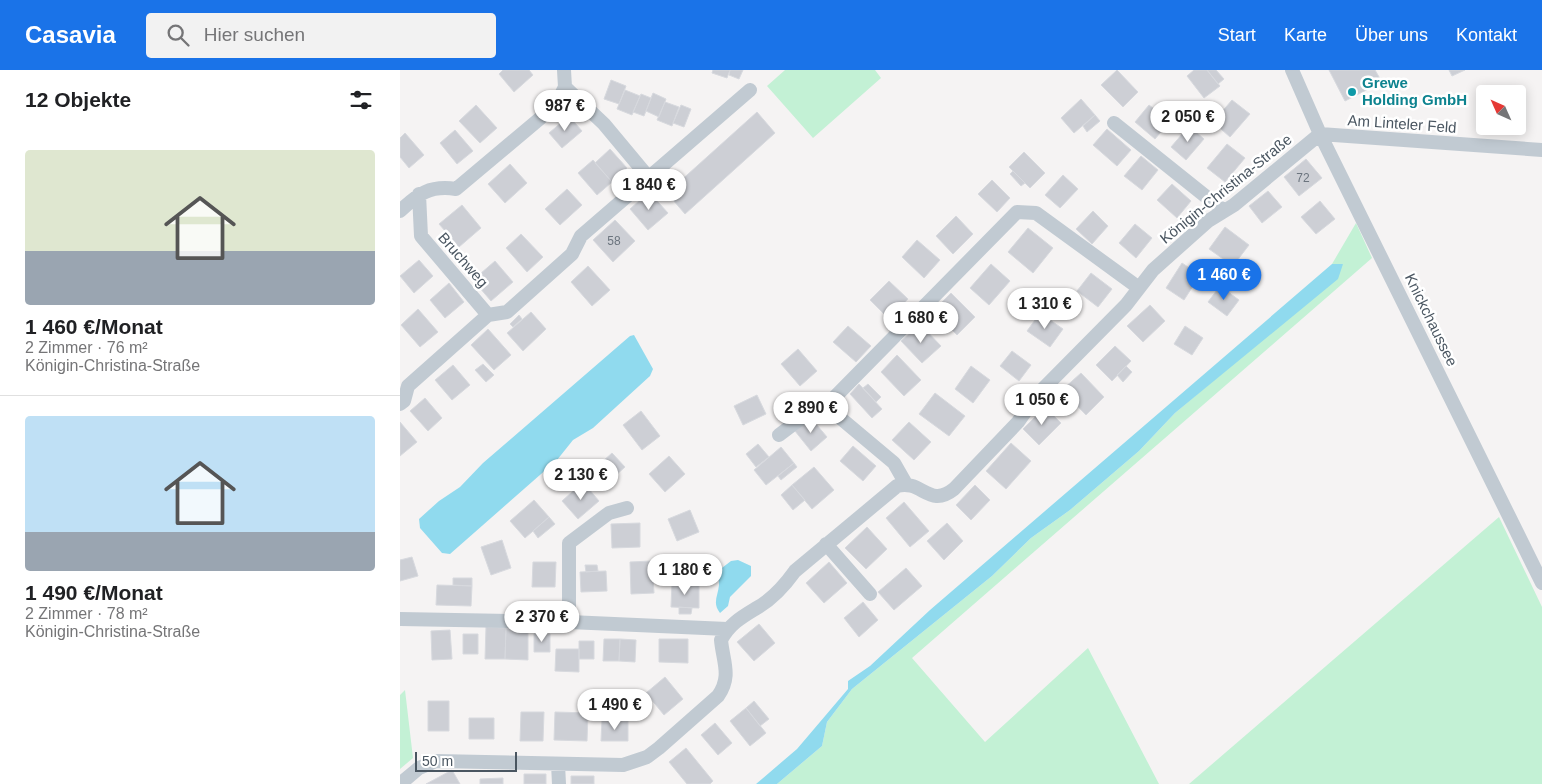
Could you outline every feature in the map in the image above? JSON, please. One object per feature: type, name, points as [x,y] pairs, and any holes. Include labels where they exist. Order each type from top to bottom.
[{"type":"street","points":[[400,211],[418,194],[430,188],[456,189],[556,105],[565,88],[564,70]]},
{"type":"street","name":"Knickchaussee","points":[[1292,70],[1320,134],[1542,583]]},
{"type":"street","points":[[565,88],[604,124],[649,178]]},
{"type":"street","points":[[400,404],[404,401],[408,386],[488,315],[507,312],[572,254],[580,236],[750,90]]},
{"type":"street","points":[[1114,123],[1224,210]]},
{"type":"street","name":"Am Linteler Feld","points":[[1320,134],[1542,150]]},
{"type":"street","name":"Königin-Christina-Straße","points":[[906,484],[935,497],[946,496],[1018,422],[1037,395],[1126,305],[1153,270],[1208,221],[1320,134]]},
{"type":"street","name":"Bruchweg","points":[[418,194],[420,236],[488,315]]},
{"type":"street","points":[[779,435],[816,407],[826,406],[1017,212],[1036,213],[1139,288]]},
{"type":"street","points":[[400,784],[419,768],[436,761],[623,764],[646,757],[659,748],[718,696],[723,688],[727,670],[720,640],[727,629],[746,613],[756,609],[786,583],[795,571],[888,492],[897,486],[906,484],[894,464],[826,406]]},
{"type":"street","points":[[569,622],[569,543],[609,513],[627,508]]},
{"type":"street","points":[[826,544],[870,594]]},
{"type":"street","points":[[400,619],[569,622],[727,629]]},
{"type":"street","points":[[558,764],[559,784]]},
{"type":"green space","points":[[785,70],[875,70],[881,78],[813,138],[767,86]]},
{"type":"green space","points":[[1356,223],[1372,258],[912,658],[985,742],[1088,648],[1159,784],[777,784],[822,746],[827,722],[852,689],[992,576],[1031,538],[1070,510],[1139,451],[1175,413],[1232,365],[1343,264],[1332,264]]},
{"type":"green space","points":[[1499,517],[1542,607],[1542,784],[1189,784]]},
{"type":"green space","points":[[405,690],[413,758],[400,769],[400,695]]},
{"type":"water","points":[[1332,264],[1343,264],[1338,279],[1175,413],[1139,451],[1070,510],[1031,538],[992,576],[852,689],[827,722],[822,746],[777,784],[756,784],[797,749],[848,689],[848,681],[870,666],[930,610]]},
{"type":"water","points":[[634,335],[653,369],[650,376],[593,428],[573,440],[557,460],[450,554],[442,553],[420,528],[419,519],[439,501],[460,487],[483,463],[630,336]]},
{"type":"water","points":[[738,560],[751,566],[751,576],[730,597],[728,606],[720,613],[716,606],[719,585],[718,571],[731,561]]},
{"type":"building","points":[[503,70],[529,70],[533,75],[514,92],[499,74]]},
{"type":"building","points":[[713,70],[730,70],[727,78],[712,73]]},
{"type":"building","points":[[730,70],[743,70],[739,79],[729,75]]},
{"type":"building","points":[[1117,70],[1138,92],[1123,107],[1101,85]]},
{"type":"building","points":[[1194,70],[1207,70],[1220,86],[1204,98],[1187,76]]},
{"type":"building","points":[[1207,70],[1216,70],[1224,79],[1218,84]]},
{"type":"building","name":"Grewe Holding GmbH","points":[[1329,70],[1375,70],[1382,82],[1345,101]]},
{"type":"building","points":[[1449,70],[1465,70],[1452,76]]},
{"type":"building","points":[[611,80],[626,86],[619,104],[604,99]]},
{"type":"building","points":[[625,90],[640,96],[632,115],[617,109]]},
{"type":"building","points":[[653,93],[666,99],[659,117],[646,111]]},
{"type":"building","points":[[641,94],[651,98],[644,116],[633,112]]},
{"type":"building","points":[[1081,99],[1095,115],[1074,133],[1061,118]]},
{"type":"building","points":[[1232,100],[1250,114],[1230,137],[1213,122]]},
{"type":"building","points":[[665,102],[679,107],[672,126],[657,120]]},
{"type":"building","points":[[476,105],[497,128],[480,143],[459,121]]},
{"type":"building","points":[[681,105],[691,109],[684,127],[673,123]]},
{"type":"building","points":[[1149,105],[1170,121],[1155,139],[1135,122]]},
{"type":"building","points":[[757,112],[775,133],[685,214],[667,193]]},
{"type":"building","points":[[1095,115],[1100,121],[1087,132],[1083,126]]},
{"type":"building","points":[[569,116],[582,131],[562,148],[549,133]]},
{"type":"building","points":[[1189,126],[1204,139],[1186,160],[1171,147]]},
{"type":"building","points":[[1107,129],[1131,150],[1117,166],[1093,145]]},
{"type":"building","points":[[455,130],[473,151],[457,164],[440,143]]},
{"type":"building","points":[[405,133],[424,155],[409,168],[400,157],[400,138]]},
{"type":"building","points":[[1227,144],[1245,158],[1225,182],[1207,168]]},
{"type":"building","points":[[610,149],[627,168],[612,182],[595,163]]},
{"type":"building","points":[[1024,152],[1045,173],[1030,188],[1009,167]]},
{"type":"building","points":[[1141,156],[1158,170],[1142,190],[1124,176]]},
{"type":"building","points":[[1306,159],[1322,178],[1299,196],[1284,177]]},
{"type":"building","points":[[593,160],[612,182],[597,195],[578,173]]},
{"type":"building","points":[[510,164],[527,183],[505,203],[488,184]]},
{"type":"building","points":[[1013,171],[1025,183],[1021,186],[1010,174]]},
{"type":"building","points":[[1063,175],[1078,189],[1060,208],[1045,195]]},
{"type":"building","points":[[992,180],[1010,198],[997,212],[978,194]]},
{"type":"building","points":[[1172,184],[1191,201],[1177,218],[1157,200]]},
{"type":"building","points":[[567,189],[582,205],[560,225],[545,209]]},
{"type":"building","points":[[1268,191],[1282,207],[1262,223],[1249,206]]},
{"type":"building","points":[[649,192],[668,213],[648,230],[630,209]]},
{"type":"building","points":[[1320,201],[1335,219],[1316,234],[1301,217]]},
{"type":"building","points":[[462,205],[481,228],[459,247],[439,224]]},
{"type":"building","points":[[1093,211],[1108,226],[1092,244],[1076,229]]},
{"type":"building","points":[[956,216],[973,234],[953,254],[936,236]]},
{"type":"building","points":[[615,220],[635,241],[613,262],[593,240]]},
{"type":"building","points":[[1135,224],[1152,238],[1136,258],[1119,243]]},
{"type":"building","points":[[1225,227],[1249,245],[1233,266],[1209,249]]},
{"type":"building","points":[[1028,228],[1053,248],[1033,273],[1008,252]]},
{"type":"building","points":[[521,234],[543,257],[527,272],[506,248]]},
{"type":"building","points":[[917,240],[940,260],[924,278],[902,257]]},
{"type":"building","points":[[419,260],[433,276],[414,293],[400,276]]},
{"type":"building","points":[[495,261],[513,282],[491,301],[473,280]]},
{"type":"building","points":[[1182,263],[1200,275],[1184,300],[1166,288]]},
{"type":"building","points":[[991,264],[1010,281],[989,305],[970,288]]},
{"type":"building","points":[[588,266],[610,290],[592,306],[571,282]]},
{"type":"building","points":[[1091,273],[1112,289],[1098,307],[1077,291]]},
{"type":"building","points":[[889,281],[908,299],[889,319],[870,300]]},
{"type":"building","points":[[449,283],[464,302],[445,318],[430,300]]},
{"type":"building","points":[[1220,286],[1239,300],[1227,316],[1208,302]]},
{"type":"building","points":[[951,293],[975,317],[957,335],[933,311]]},
{"type":"building","points":[[1150,305],[1165,321],[1143,342],[1127,326]]},
{"type":"building","points":[[418,309],[438,332],[420,347],[401,325]]},
{"type":"building","points":[[531,312],[546,329],[523,351],[507,333]]},
{"type":"building","points":[[1040,313],[1063,329],[1050,347],[1027,331]]},
{"type":"building","points":[[519,315],[522,319],[513,327],[510,324]]},
{"type":"building","points":[[920,324],[941,346],[922,363],[901,341]]},
{"type":"building","points":[[848,326],[871,346],[856,362],[833,342]]},
{"type":"building","points":[[1185,326],[1203,338],[1192,355],[1174,344]]},
{"type":"building","points":[[488,329],[511,355],[494,370],[471,345]]},
{"type":"building","points":[[1115,346],[1131,361],[1112,381],[1096,365]]},
{"type":"building","points":[[798,349],[817,371],[800,386],[781,364]]},
{"type":"building","points":[[1012,351],[1031,365],[1019,381],[1000,366]]},
{"type":"building","points":[[897,355],[921,380],[904,396],[881,372]]},
{"type":"building","points":[[483,364],[494,375],[486,382],[475,370]]},
{"type":"building","points":[[453,365],[470,385],[452,400],[435,380]]},
{"type":"building","points":[[971,366],[990,380],[973,403],[955,389]]},
{"type":"building","points":[[1126,366],[1132,372],[1123,382],[1117,375]]},
{"type":"building","points":[[1081,373],[1104,397],[1086,415],[1062,390]]},
{"type":"building","points":[[859,384],[882,409],[872,418],[850,394]]},
{"type":"building","points":[[868,384],[881,397],[876,402],[863,388]]},
{"type":"building","points":[[935,393],[965,416],[949,436],[919,414]]},
{"type":"building","points":[[757,395],[766,414],[743,425],[734,406]]},
{"type":"building","points":[[425,398],[442,418],[428,431],[410,411]]},
{"type":"building","points":[[1045,407],[1061,423],[1039,445],[1023,429]]},
{"type":"building","points":[[641,411],[660,436],[642,450],[623,425]]},
{"type":"building","points":[[811,418],[827,437],[811,451],[795,431]]},
{"type":"building","points":[[400,422],[417,442],[400,456]]},
{"type":"building","points":[[909,422],[931,442],[914,460],[892,440]]},
{"type":"building","points":[[1011,443],[1031,461],[1006,489],[986,471]]},
{"type":"building","points":[[758,444],[769,457],[756,467],[746,454]]},
{"type":"building","points":[[853,446],[876,466],[863,481],[840,461]]},
{"type":"building","points":[[781,447],[794,463],[766,485],[754,470]]},
{"type":"building","points":[[612,453],[625,467],[606,484],[593,470]]},
{"type":"building","points":[[669,456],[685,474],[665,492],[649,474]]},
{"type":"building","points":[[794,463],[797,467],[781,480],[778,476]]},
{"type":"building","points":[[814,467],[834,490],[812,509],[792,485]]},
{"type":"building","points":[[583,482],[599,501],[578,519],[562,501]]},
{"type":"building","points":[[792,485],[805,500],[793,510],[781,495]]},
{"type":"building","points":[[975,485],[990,500],[971,520],[956,505]]},
{"type":"building","points":[[534,500],[549,517],[525,538],[510,521]]},
{"type":"building","points":[[904,502],[929,531],[910,547],[886,518]]},
{"type":"building","points":[[690,510],[699,532],[677,541],[668,519]]},
{"type":"building","points":[[549,517],[555,524],[538,538],[533,531]]},
{"type":"building","points":[[640,523],[640,547],[612,548],[611,524]]},
{"type":"building","points":[[947,523],[963,541],[944,560],[927,541]]},
{"type":"building","points":[[867,527],[887,549],[866,569],[845,548]]},
{"type":"building","points":[[502,540],[511,568],[491,575],[481,547]]},
{"type":"building","points":[[412,557],[418,576],[400,581],[400,560]]},
{"type":"building","points":[[652,561],[654,593],[631,594],[630,562]]},
{"type":"building","points":[[533,562],[556,562],[555,587],[532,587]]},
{"type":"building","points":[[829,562],[847,583],[824,603],[806,583]]},
{"type":"building","points":[[585,565],[597,565],[598,571],[586,572]]},
{"type":"building","points":[[906,568],[922,586],[894,610],[878,592]]},
{"type":"building","points":[[606,571],[607,591],[581,592],[580,572]]},
{"type":"building","points":[[453,578],[472,578],[472,586],[453,585]]},
{"type":"building","points":[[672,583],[699,584],[699,608],[671,607]]},
{"type":"building","points":[[437,585],[472,586],[471,606],[436,605]]},
{"type":"building","points":[[863,602],[878,620],[859,637],[844,618]]},
{"type":"building","points":[[679,607],[692,608],[691,614],[679,614]]},
{"type":"building","points":[[759,624],[775,643],[754,661],[737,642]]},
{"type":"building","points":[[486,627],[506,628],[505,659],[485,659]]},
{"type":"building","points":[[506,628],[528,629],[528,660],[505,659]]},
{"type":"building","points":[[450,630],[452,659],[432,660],[431,631]]},
{"type":"building","points":[[463,634],[478,634],[478,654],[463,654]]},
{"type":"building","points":[[534,634],[550,634],[550,652],[534,652]]},
{"type":"building","points":[[604,639],[620,639],[619,661],[603,661]]},
{"type":"building","points":[[620,639],[636,640],[635,662],[619,661]]},
{"type":"building","points":[[659,639],[688,639],[688,663],[659,662]]},
{"type":"building","points":[[579,641],[594,641],[594,659],[579,659]]},
{"type":"building","points":[[556,649],[579,649],[579,672],[555,671]]},
{"type":"building","points":[[665,677],[683,699],[664,715],[646,693]]},
{"type":"building","points":[[428,701],[449,701],[449,731],[428,731]]},
{"type":"building","points":[[754,701],[769,719],[760,726],[746,708]]},
{"type":"building","points":[[746,708],[766,733],[750,746],[730,721]]},
{"type":"building","points":[[521,712],[544,712],[543,741],[520,741]]},
{"type":"building","points":[[555,712],[588,713],[587,741],[554,740]]},
{"type":"building","points":[[469,718],[494,718],[494,739],[469,739]]},
{"type":"building","points":[[602,720],[628,721],[628,741],[601,741]]},
{"type":"building","points":[[715,723],[732,743],[718,755],[701,735]]},
{"type":"building","points":[[686,748],[713,781],[710,784],[687,784],[669,762]]},
{"type":"building","points":[[452,770],[460,784],[426,784]]},
{"type":"building","points":[[524,774],[546,774],[546,784],[524,784]]},
{"type":"building","points":[[571,776],[594,776],[594,784],[571,784]]},
{"type":"building","points":[[503,778],[503,784],[480,784],[480,779]]},
{"type":"place","name":"Grewe Holding GmbH","points":[[1352,92]]}]
